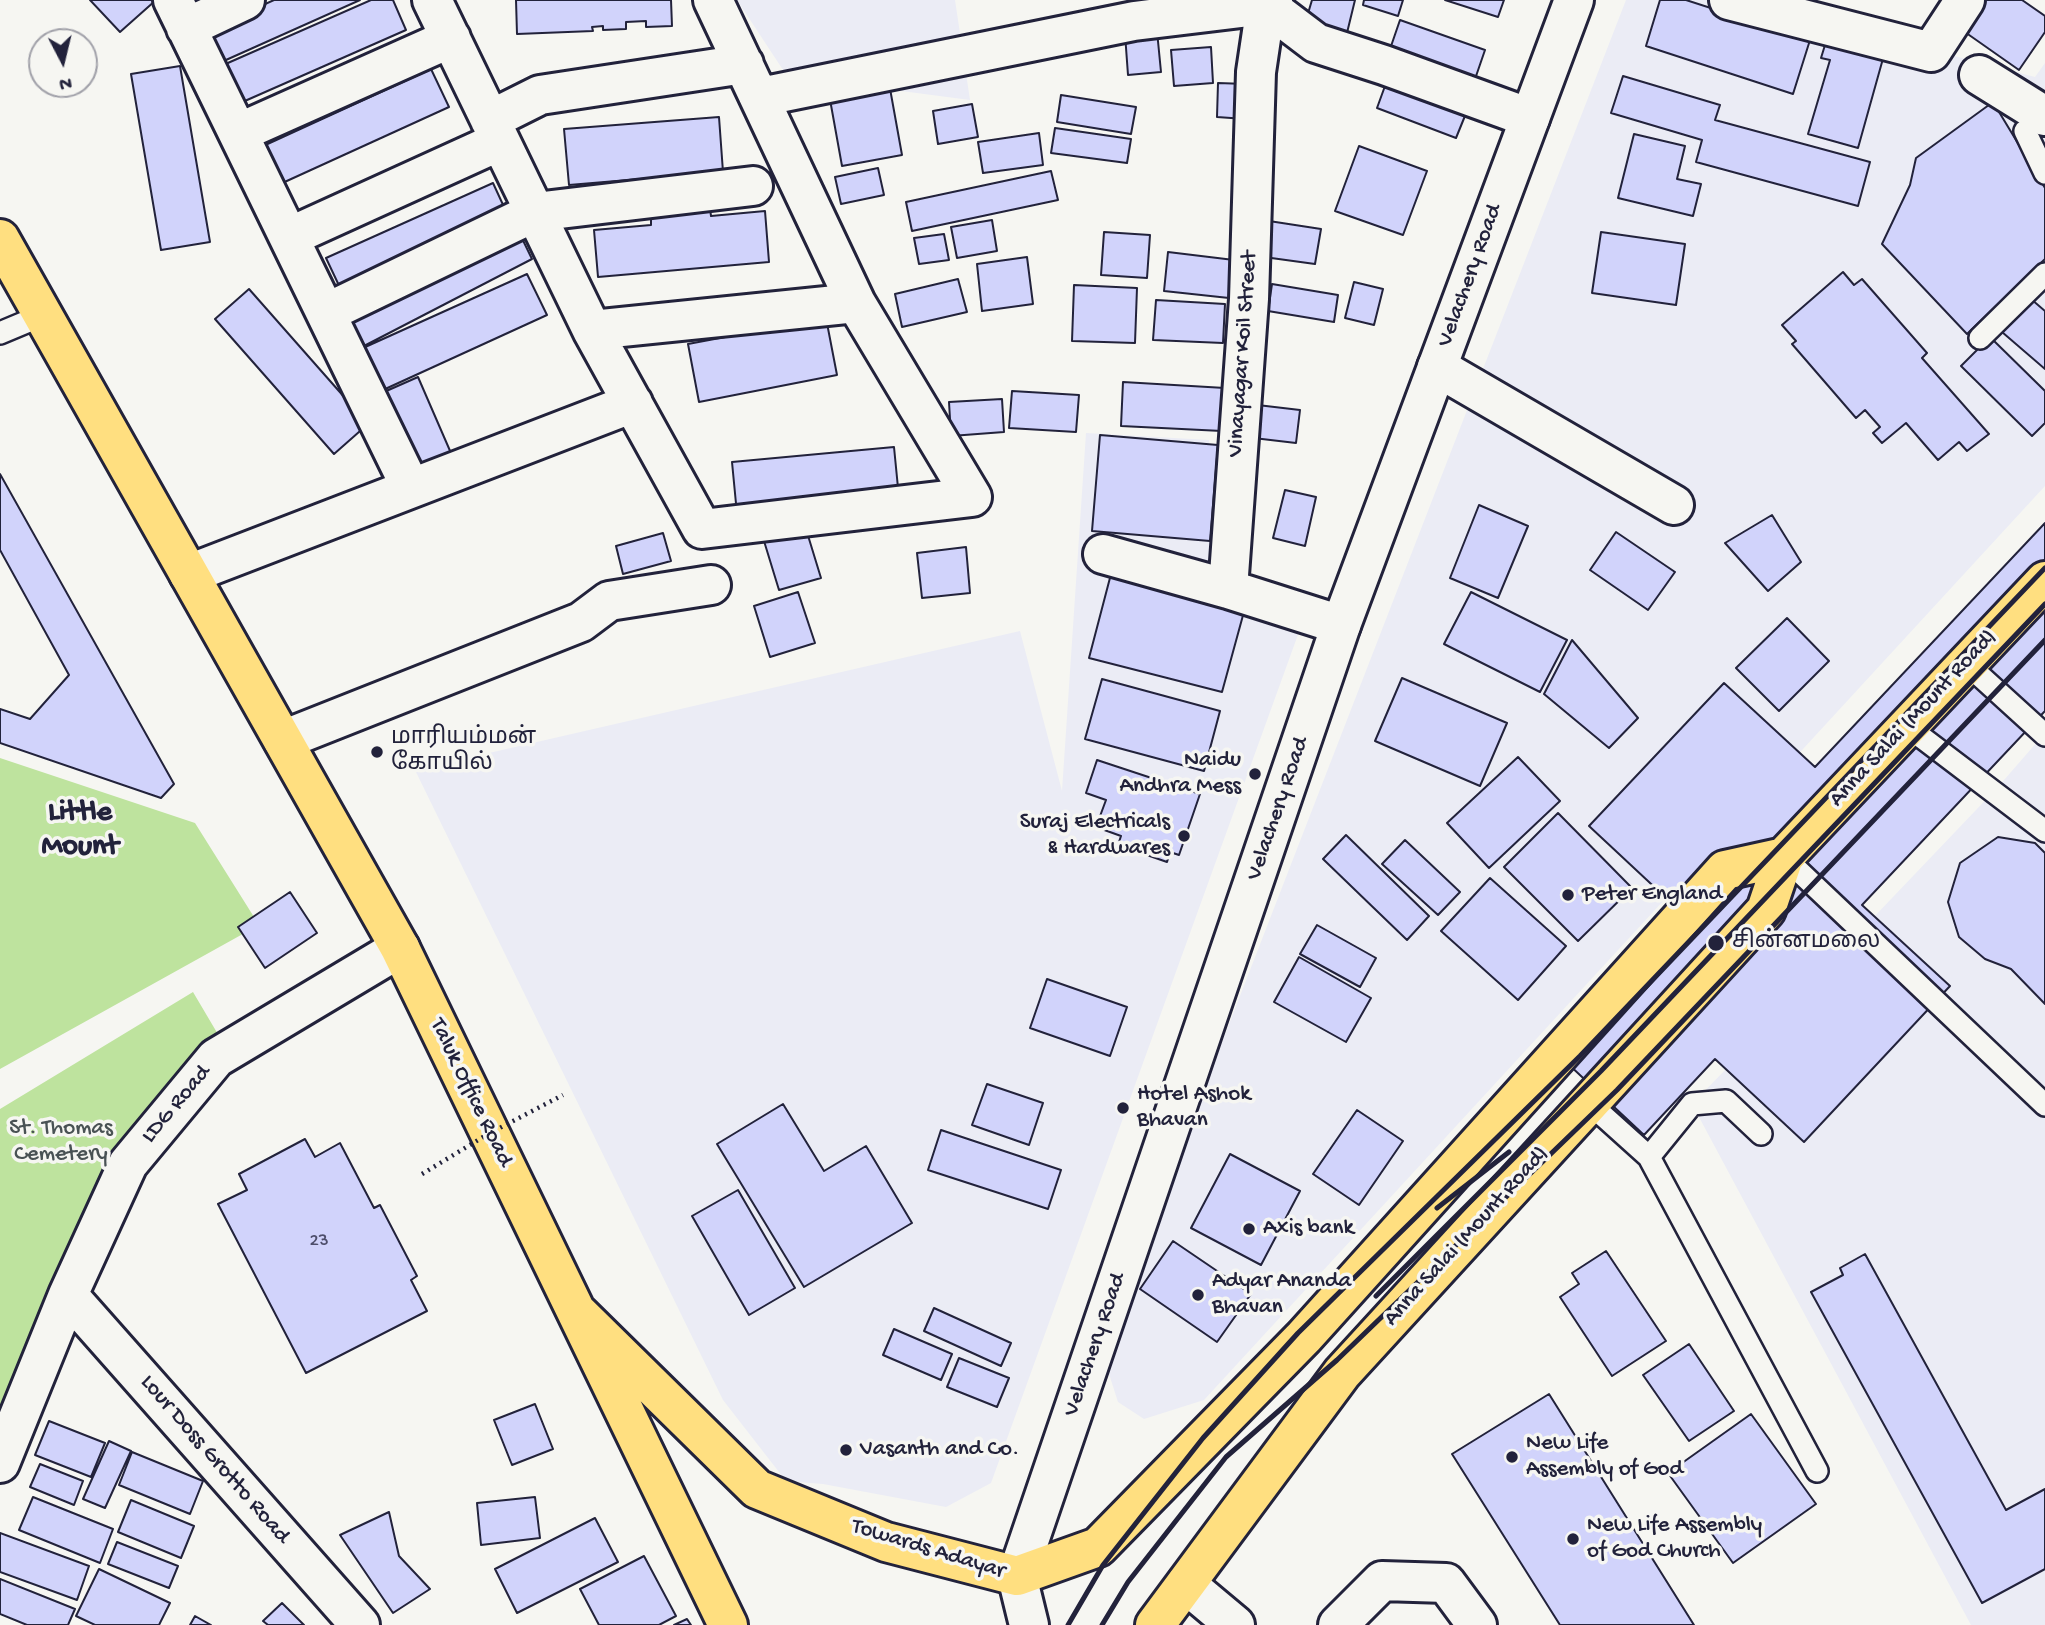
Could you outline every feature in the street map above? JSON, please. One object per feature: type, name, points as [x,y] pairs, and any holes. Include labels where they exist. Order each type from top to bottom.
[{"type":"main road","name":"Taluk Office Road","points":[[0,239],[400,948],[728,1625]]},
{"type":"main road","name":"Anna Salai (Mount Road)","points":[[1155,1625],[1342,1374],[1766,910],[1784,857],[2045,581]]},
{"type":"main road","name":"Towards Adayar","points":[[579,1314],[757,1489],[886,1542],[1017,1576],[1098,1546],[1304,1337],[1725,870],[1784,857]]},
{"type":"street","points":[[245,0],[179,14],[411,488]]},
{"type":"street","points":[[432,0],[592,330],[702,528],[972,497],[856,303],[713,0]]},
{"type":"street","name":"Velachery Road","points":[[1017,1576],[1341,625],[1574,0]]},
{"type":"street","points":[[1729,0],[1931,52],[1965,0]]},
{"type":"street","points":[[289,237],[495,130],[540,95],[752,81],[1267,2],[1316,43],[1530,118]]},
{"type":"street","name":"Vinayagar Koil Street","points":[[1228,589],[1249,299],[1256,72],[1267,2]]},
{"type":"street","points":[[238,133],[451,38]]},
{"type":"street","points":[[1979,75],[2035,124]]},
{"type":"street","points":[[326,313],[535,212],[753,186]]},
{"type":"street","points":[[592,330],[856,303]]},
{"type":"street","points":[[1437,367],[1674,505]]},
{"type":"street","points":[[189,574],[633,403]]},
{"type":"street","points":[[1103,554],[1228,589],[1341,625]]},
{"type":"street","points":[[283,740],[581,622],[609,601],[711,585]]},
{"type":"street","name":"LDG Road","points":[[1,1459],[68,1295],[128,1164],[216,1058],[400,948]]},
{"type":"street","name":"Lour Doss Grotto Road","points":[[68,1295],[360,1625]]},
{"type":"street","points":[[1017,1576],[1029,1625]]},
{"type":"street","points":[[1338,1625],[1382,1581],[1446,1583],[1478,1625]]},
{"type":"street","points":[[1186,1584],[1235,1625]]},
{"type":"lane","points":[[2035,124],[2045,173]]},
{"type":"lane","points":[[1980,338],[2045,274]]},
{"type":"lane","points":[[0,333],[43,315]]},
{"type":"lane","points":[[1967,664],[2045,735]]},
{"type":"lane","points":[[1908,727],[2045,831]]},
{"type":"lane","points":[[1784,857],[2045,1105]]},
{"type":"lane","points":[[1649,1157],[1692,1104],[1726,1101],[1761,1134]]},
{"type":"lane","points":[[1589,1103],[1649,1157],[1817,1471]]},
{"type":"path","points":[[422,1174],[488,1134],[563,1095]]},
{"type":"shaded area","points":[[737,0],[955,0],[970,100],[787,76]]},
{"type":"shaded area","points":[[1626,0],[1739,0],[2035,77],[2045,63],[2045,486],[1204,1400],[1144,1419],[1118,1402],[1102,1352]]},
{"type":"shaded area","points":[[1086,433],[1209,440],[1217,572],[1304,618],[991,1483],[946,1507],[823,1484],[786,1481],[723,1400],[415,770],[1020,631],[1062,791]]},
{"type":"shaded area","points":[[2045,733],[2045,1625],[1971,1625],[1692,1104],[1997,788]]},
{"type":"green space","points":[[0,758],[195,823],[259,925],[0,1069]]},
{"type":"green space","name":"St. Thomas Cemetery","points":[[193,992],[219,1036],[0,1424],[0,1109]]},
{"type":"building","points":[[90,0],[156,0],[120,32]]},
{"type":"building","points":[[274,0],[360,0],[217,64],[203,32]]},
{"type":"building","points":[[371,0],[393,0],[406,30],[238,104],[221,66]]},
{"type":"building","points":[[516,0],[671,0],[672,26],[646,27],[646,21],[626,22],[626,29],[603,30],[603,26],[592,27],[593,31],[517,34]]},
{"type":"building","points":[[1312,0],[1355,0],[1346,37],[1304,27]]},
{"type":"building","points":[[1364,0],[1403,0],[1398,16],[1363,5]]},
{"type":"building","points":[[1445,0],[1504,0],[1498,17]]},
{"type":"building","points":[[1660,0],[1686,0],[1810,40],[1793,94],[1646,46]]},
{"type":"building","points":[[1982,0],[2022,0],[2045,16],[2045,32],[2019,70],[1962,30]]},
{"type":"building","points":[[1400,20],[1485,50],[1474,82],[1389,52]]},
{"type":"building","points":[[1157,31],[1161,72],[1128,75],[1125,34]]},
{"type":"building","points":[[1825,45],[1855,53],[1857,47],[1884,55],[1858,148],[1808,134],[1830,60],[1821,58]]},
{"type":"building","points":[[1211,47],[1213,83],[1174,86],[1171,50]]},
{"type":"building","points":[[180,66],[210,242],[161,250],[131,74]]},
{"type":"building","points":[[431,69],[449,107],[278,185],[261,147]]},
{"type":"building","points":[[1389,75],[1469,106],[1456,138],[1377,108]]},
{"type":"building","points":[[1623,76],[1720,105],[1715,120],[1870,162],[1858,206],[1696,162],[1702,140],[1611,113]]},
{"type":"building","points":[[889,83],[902,155],[842,166],[829,94]]},
{"type":"building","points":[[1218,83],[1246,84],[1245,119],[1217,117]]},
{"type":"building","points":[[1061,95],[1136,107],[1131,134],[1057,122]]},
{"type":"building","points":[[1993,102],[2045,188],[2045,259],[1967,334],[1882,244],[1910,185],[1916,158]]},
{"type":"building","points":[[972,104],[978,137],[938,144],[933,111]]},
{"type":"building","points":[[719,117],[723,172],[569,185],[564,129]]},
{"type":"building","points":[[1055,128],[1131,139],[1127,163],[1051,153]]},
{"type":"building","points":[[1039,133],[1043,165],[983,173],[978,142]]},
{"type":"building","points":[[1634,134],[1685,146],[1677,179],[1701,184],[1693,216],[1618,198]]},
{"type":"building","points":[[1359,146],[1427,171],[1403,235],[1335,211]]},
{"type":"building","points":[[878,168],[884,195],[841,204],[835,177]]},
{"type":"building","points":[[1051,171],[1058,200],[912,231],[906,202]]},
{"type":"building","points":[[493,183],[510,220],[343,294],[326,258]]},
{"type":"building","points":[[710,209],[711,216],[765,211],[769,262],[598,277],[594,230],[651,225],[651,214]]},
{"type":"building","points":[[992,220],[997,251],[957,258],[951,227]]},
{"type":"building","points":[[1269,221],[1321,229],[1315,264],[1264,257]]},
{"type":"building","points":[[517,228],[532,259],[364,346],[347,314]]},
{"type":"building","points":[[1104,232],[1150,235],[1147,278],[1101,275]]},
{"type":"building","points":[[1601,232],[1685,244],[1676,305],[1592,293]]},
{"type":"building","points":[[944,234],[949,260],[919,264],[914,238]]},
{"type":"building","points":[[1168,252],[1234,260],[1229,298],[1164,291]]},
{"type":"building","points":[[1027,257],[1033,304],[982,311],[977,264]]},
{"type":"building","points":[[1843,272],[1854,285],[1862,279],[1927,353],[1922,358],[1989,434],[1967,451],[1959,442],[1938,460],[1906,423],[1882,443],[1873,433],[1880,427],[1865,410],[1856,418],[1792,344],[1796,341],[1782,325]]},
{"type":"building","points":[[527,274],[547,315],[383,390],[363,348]]},
{"type":"building","points":[[958,279],[967,312],[902,327],[895,294]]},
{"type":"building","points":[[1354,282],[1383,289],[1374,325],[1345,318]]},
{"type":"building","points":[[1272,284],[1338,295],[1334,322],[1268,311]]},
{"type":"building","points":[[1074,285],[1137,288],[1135,343],[1072,341]]},
{"type":"building","points":[[249,289],[368,424],[334,454],[215,319]]},
{"type":"building","points":[[2031,299],[2045,311],[2045,369],[2002,332]]},
{"type":"building","points":[[1156,300],[1225,304],[1223,343],[1153,340]]},
{"type":"building","points":[[826,318],[837,375],[699,402],[688,344]]},
{"type":"building","points":[[1990,337],[2045,391],[2045,423],[2032,436],[1961,366]]},
{"type":"building","points":[[418,377],[454,460],[419,475],[384,392]]},
{"type":"building","points":[[1123,382],[1225,388],[1222,431],[1121,426]]},
{"type":"building","points":[[1012,391],[1079,395],[1076,432],[1009,428]]},
{"type":"building","points":[[1002,399],[1004,432],[951,436],[949,402]]},
{"type":"building","points":[[1249,404],[1300,410],[1296,443],[1245,437]]},
{"type":"building","points":[[1100,435],[1218,445],[1210,541],[1092,531]]},
{"type":"building","points":[[894,447],[899,498],[737,514],[732,462]]},
{"type":"building","points":[[0,474],[174,784],[161,798],[0,743],[0,709],[30,719],[69,675],[0,550]]},
{"type":"building","points":[[1285,490],[1316,497],[1305,546],[1273,538]]},
{"type":"building","points":[[1479,505],[1528,526],[1498,598],[1450,578]]},
{"type":"building","points":[[1772,515],[1801,562],[1768,591],[1725,543]]},
{"type":"building","points":[[2045,523],[2045,711],[1862,905],[1950,986],[1804,1142],[1715,1059],[1644,1135],[1550,1047],[1679,910],[1589,826],[1724,683],[1815,767]]},
{"type":"building","points":[[806,529],[821,578],[779,590],[764,541]]},
{"type":"building","points":[[1616,532],[1675,572],[1648,610],[1590,570]]},
{"type":"building","points":[[663,533],[671,561],[623,574],[616,546]]},
{"type":"building","points":[[966,547],[970,593],[922,598],[917,553]]},
{"type":"building","points":[[1111,574],[1245,608],[1222,692],[1089,658]]},
{"type":"building","points":[[798,592],[815,643],[770,657],[754,606]]},
{"type":"building","points":[[1471,592],[1567,640],[1540,692],[1444,644]]},
{"type":"building","points":[[1787,618],[1829,661],[1779,711],[1736,668]]},
{"type":"building","points":[[1572,640],[1638,718],[1609,748],[1544,694]]},
{"type":"building","points":[[1402,678],[1507,723],[1480,786],[1375,741]]},
{"type":"building","points":[[1102,679],[1220,711],[1204,771],[1085,739]]},
{"type":"building","points":[[1518,757],[1560,801],[1489,868],[1447,823]]},
{"type":"building","points":[[1097,760],[1200,794],[1179,855],[1170,852],[1167,862],[1118,845],[1121,836],[1096,827],[1106,800],[1086,793]]},
{"type":"building","points":[[1558,813],[1632,888],[1578,941],[1504,867]]},
{"type":"building","points":[[1346,835],[1429,916],[1407,940],[1323,859]]},
{"type":"building","points":[[1998,837],[2035,843],[2045,853],[2045,1004],[2011,969],[1985,959],[1959,937],[1948,902],[1960,863]]},
{"type":"building","points":[[1405,840],[1460,892],[1438,915],[1382,864]]},
{"type":"building","points":[[1490,878],[1566,946],[1518,1000],[1441,931]]},
{"type":"building","points":[[290,892],[317,933],[265,968],[238,927]]},
{"type":"building","points":[[1317,925],[1376,958],[1360,987],[1300,954]]},
{"type":"building","points":[[1299,957],[1371,998],[1346,1042],[1274,1002]]},
{"type":"building","points":[[1047,979],[1127,1007],[1110,1056],[1030,1028]]},
{"type":"building","points":[[987,1084],[1043,1103],[1029,1145],[972,1125]]},
{"type":"building","points":[[783,1104],[824,1171],[866,1146],[912,1223],[804,1287],[717,1144]]},
{"type":"building","points":[[1357,1110],[1403,1141],[1359,1205],[1313,1174]]},
{"type":"building","points":[[941,1130],[1061,1170],[1048,1209],[928,1170]]},
{"type":"building","points":[[305,1139],[315,1157],[340,1143],[374,1208],[380,1205],[417,1276],[411,1280],[427,1311],[306,1373],[218,1204],[247,1190],[239,1174]]},
{"type":"building","points":[[1230,1154],[1300,1191],[1261,1265],[1191,1228]]},
{"type":"building","points":[[738,1190],[795,1288],[749,1315],[692,1216]]},
{"type":"building","points":[[1173,1241],[1251,1294],[1217,1342],[1140,1289]]},
{"type":"building","points":[[1606,1251],[1666,1341],[1612,1376],[1560,1297],[1579,1284],[1572,1273]]},
{"type":"building","points":[[1865,1254],[2006,1510],[2045,1489],[2045,1569],[1982,1603],[1811,1292],[1843,1275],[1840,1268]]},
{"type":"building","points":[[934,1308],[1011,1343],[1001,1366],[924,1331]]},
{"type":"building","points":[[894,1329],[952,1354],[941,1380],[883,1355]]},
{"type":"building","points":[[1689,1344],[1734,1411],[1689,1441],[1643,1375]]},
{"type":"building","points":[[959,1358],[1009,1378],[997,1407],[947,1387]]},
{"type":"building","name":"New Life Assembly of God Church","points":[[1549,1394],[1694,1625],[1560,1625],[1452,1454]]},
{"type":"building","points":[[535,1404],[553,1449],[512,1465],[494,1420]]},
{"type":"building","points":[[1751,1414],[1816,1504],[1733,1563],[1668,1473]]},
{"type":"building","points":[[49,1421],[105,1443],[91,1477],[35,1455]]},
{"type":"building","points":[[109,1441],[131,1451],[105,1508],[83,1499]]},
{"type":"building","points":[[132,1452],[203,1481],[190,1514],[119,1485]]},
{"type":"building","points":[[40,1464],[83,1481],[74,1505],[30,1487]]},
{"type":"building","points":[[33,1497],[113,1529],[100,1563],[19,1530]]},
{"type":"building","points":[[535,1497],[540,1538],[481,1545],[477,1503]]},
{"type":"building","points":[[131,1500],[194,1526],[181,1558],[118,1532]]},
{"type":"building","points":[[389,1512],[399,1556],[430,1589],[393,1613],[340,1535]]},
{"type":"building","points":[[595,1518],[618,1562],[517,1613],[495,1569]]},
{"type":"building","points":[[0,1533],[89,1566],[77,1600],[0,1572]]},
{"type":"building","points":[[117,1542],[178,1566],[169,1588],[108,1564]]},
{"type":"building","points":[[644,1556],[676,1616],[659,1625],[599,1625],[580,1589]]},
{"type":"building","points":[[99,1569],[170,1603],[159,1625],[95,1625],[76,1616]]},
{"type":"building","points":[[0,1579],[75,1609],[68,1625],[27,1625],[0,1614]]},
{"type":"building","points":[[282,1603],[304,1625],[268,1625],[263,1621]]},
{"type":"building","points":[[195,1616],[211,1625],[190,1625]]},
{"type":"building","points":[[687,1619],[691,1625],[674,1625]]},
{"type":"railway","points":[[1068,1625],[1103,1565],[1203,1438],[1298,1333],[1580,1056],[2045,568]]},
{"type":"railway","points":[[1376,1296],[1601,1071],[2045,604]]},
{"type":"railway","points":[[1102,1625],[1128,1582],[1226,1457],[1337,1360],[1617,1090],[2045,640]]},
{"type":"railway","points":[[1437,1208],[1509,1152]]},
{"type":"place","name":"மாரியம்மன் கோயில்","points":[[377,752]]},
{"type":"place","name":"Naidu Andhra Mess","points":[[1255,774]]},
{"type":"place","name":"Suraj Electricals & Hardwares","points":[[1184,836]]},
{"type":"place","name":"Peter England","points":[[1568,895]]},
{"type":"place","name":"சின்னமலை","points":[[1716,943]]},
{"type":"place","name":"Hotel Ashok Bhavan","points":[[1123,1108]]},
{"type":"place","name":"Axis bank","points":[[1249,1229]]},
{"type":"place","name":"Adyar Ananda Bhavan","points":[[1198,1295]]},
{"type":"place","name":"Vasanth and Co.","points":[[846,1450]]},
{"type":"place","name":"New Life Assembly of God","points":[[1512,1457]]},
{"type":"place","name":"New Life Assembly of God Church","points":[[1573,1539]]},
{"type":"district","name":"Little Mount","points":[[80,831]]}]
